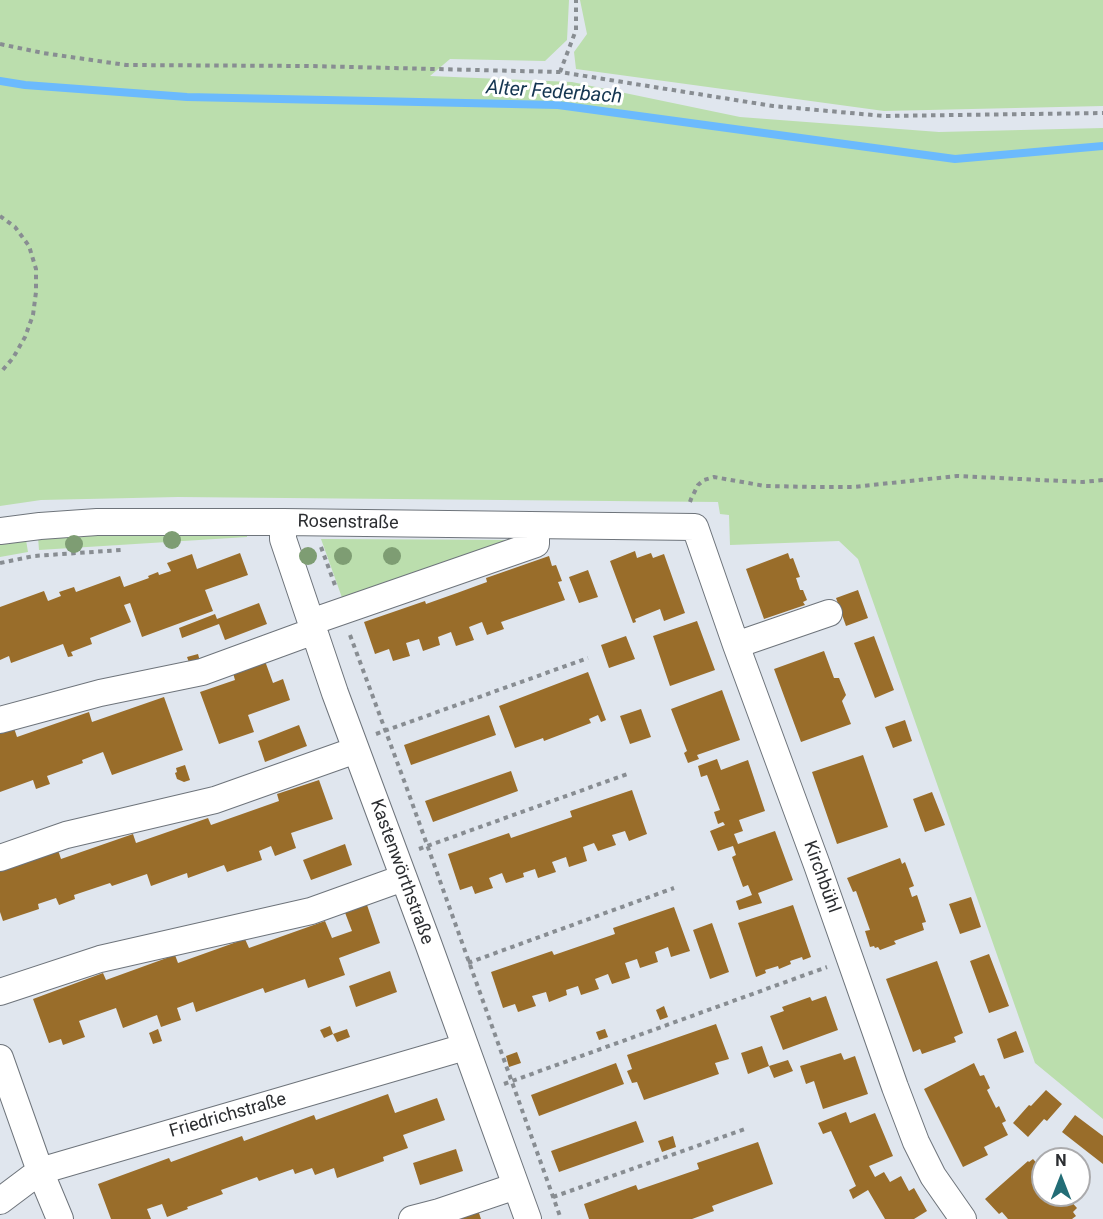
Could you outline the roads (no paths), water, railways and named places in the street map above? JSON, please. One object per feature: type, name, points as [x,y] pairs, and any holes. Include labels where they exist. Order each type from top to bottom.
[{"type":"street","name":"Rosenstraße","points":[[0,531],[97,522],[692,527]]},
{"type":"street","name":"Kastenwörthstraße","points":[[283,522],[283,539],[354,746],[523,1204]]},
{"type":"street","points":[[0,720],[100,693],[202,672],[342,611],[536,544],[536,526]]},
{"type":"street","name":"Kirchbühl","points":[[692,527],[916,1142],[933,1176],[963,1219]]},
{"type":"street","points":[[736,645],[829,613]]},
{"type":"street","points":[[0,858],[66,835],[214,800],[354,746]]},
{"type":"street","points":[[0,992],[100,959],[311,911],[399,867]]},
{"type":"street","name":"Friedrichstraße","points":[[0,1201],[40,1171],[465,1047]]},
{"type":"street","points":[[0,1058],[40,1171],[60,1219]]},
{"type":"street","points":[[412,1219],[439,1212],[523,1204]]},
{"type":"waterway","name":"Alter Federbach","points":[[0,81],[25,85],[187,97],[558,105],[955,159],[1103,146]]}]
